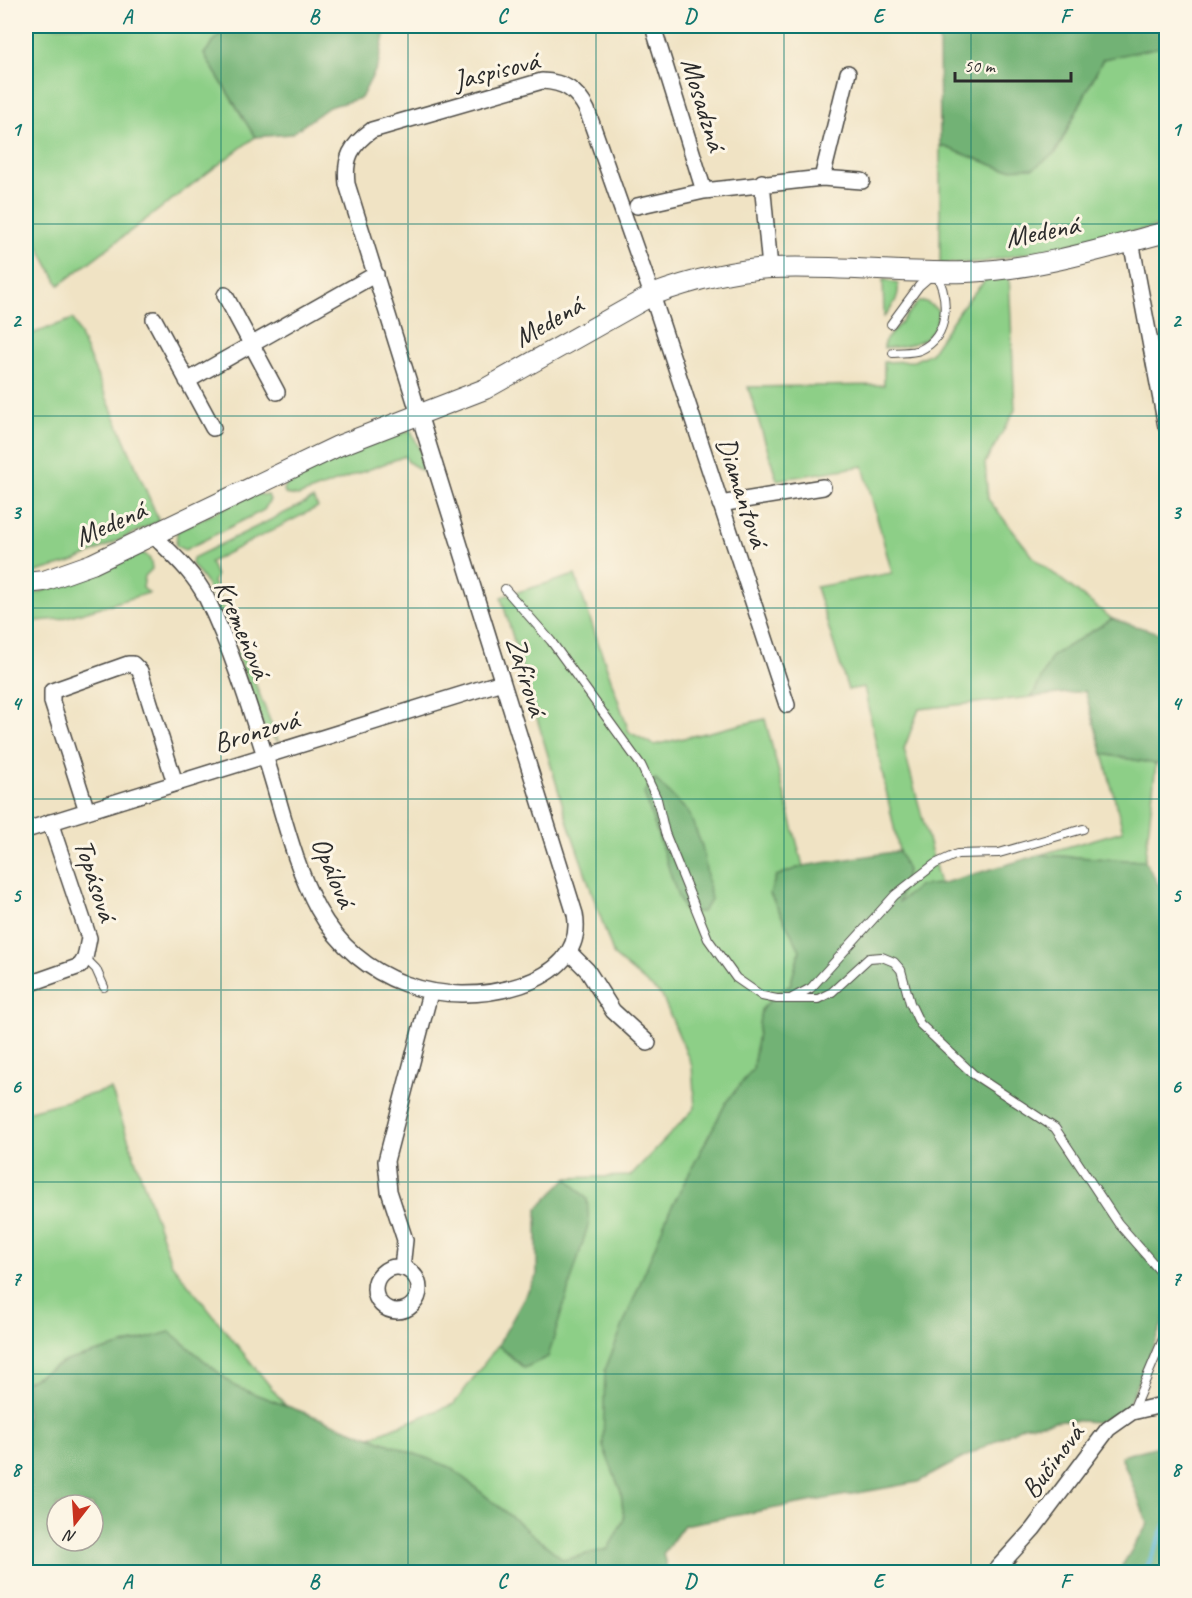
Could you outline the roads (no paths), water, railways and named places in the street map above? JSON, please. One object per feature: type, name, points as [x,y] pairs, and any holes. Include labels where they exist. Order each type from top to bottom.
[{"type":"street","name":"Mosadzná","points":[[655,33],[704,191]]},
{"type":"street","points":[[822,177],[848,73]]},
{"type":"street","name":"Jaspisová","points":[[419,415],[347,184],[345,167],[349,153],[357,140],[372,130],[542,81],[558,81],[572,89],[587,110],[652,295]]},
{"type":"street","name":"Mosadzná","points":[[637,206],[704,191],[762,182],[822,177],[862,181]]},
{"type":"street","points":[[762,182],[770,268]]},
{"type":"street","name":"Medená","points":[[26,583],[44,581],[92,564],[338,446],[484,388],[652,295],[705,278],[770,268],[935,272],[1000,268],[1167,232]]},
{"type":"street","points":[[1131,241],[1161,358],[1167,426]]},
{"type":"street","points":[[187,381],[376,274]]},
{"type":"street","points":[[225,295],[277,392]]},
{"type":"street","name":"Diamantová","points":[[652,295],[787,705]]},
{"type":"street","points":[[154,319],[213,428]]},
{"type":"street","name":"Zafírová","points":[[419,415],[575,914],[576,938],[570,953]]},
{"type":"street","points":[[720,504],[823,487]]},
{"type":"street","name":"Kremeňová","points":[[153,535],[186,568],[205,595],[266,756]]},
{"type":"street","points":[[87,811],[51,702],[52,691],[128,664],[133,664],[140,671],[175,783]]},
{"type":"street","name":"Bronzová","points":[[26,830],[502,682]]},
{"type":"street","name":"Opálová","points":[[266,756],[306,883],[326,923],[338,938],[365,962],[397,981],[430,993],[471,994],[510,988],[552,970],[570,953]]},
{"type":"street","name":"Topásová","points":[[26,985],[80,966],[85,958],[88,938],[50,822]]},
{"type":"street","points":[[570,953],[586,970],[613,1011],[648,1043]]},
{"type":"street","points":[[402,1268],[405,1240],[389,1191],[386,1161],[430,993]]},
{"type":"street","name":"Bučinová","points":[[994,1572],[1033,1529],[1108,1429],[1132,1412],[1167,1404]]},
{"type":"lane","points":[[891,324],[919,286],[935,272],[944,287],[947,304],[940,330],[926,347],[917,351],[893,353]]},
{"type":"lane","points":[[505,589],[551,641],[618,730],[641,765],[657,799],[665,833],[708,939],[722,962],[736,978],[762,996],[777,999],[818,999],[832,992],[869,958],[882,957],[894,962],[901,970],[910,1003],[920,1024],[973,1074],[1055,1128],[1118,1223],[1167,1278]]},
{"type":"lane","points":[[792,998],[811,988],[895,895],[935,864],[957,854],[999,854],[1083,829]]},
{"type":"lane","points":[[85,958],[96,969],[104,987]]},
{"type":"lane","points":[[1132,1412],[1167,1332]]},
{"type":"waterway","points":[[1145,1572],[1166,1524]]}]
